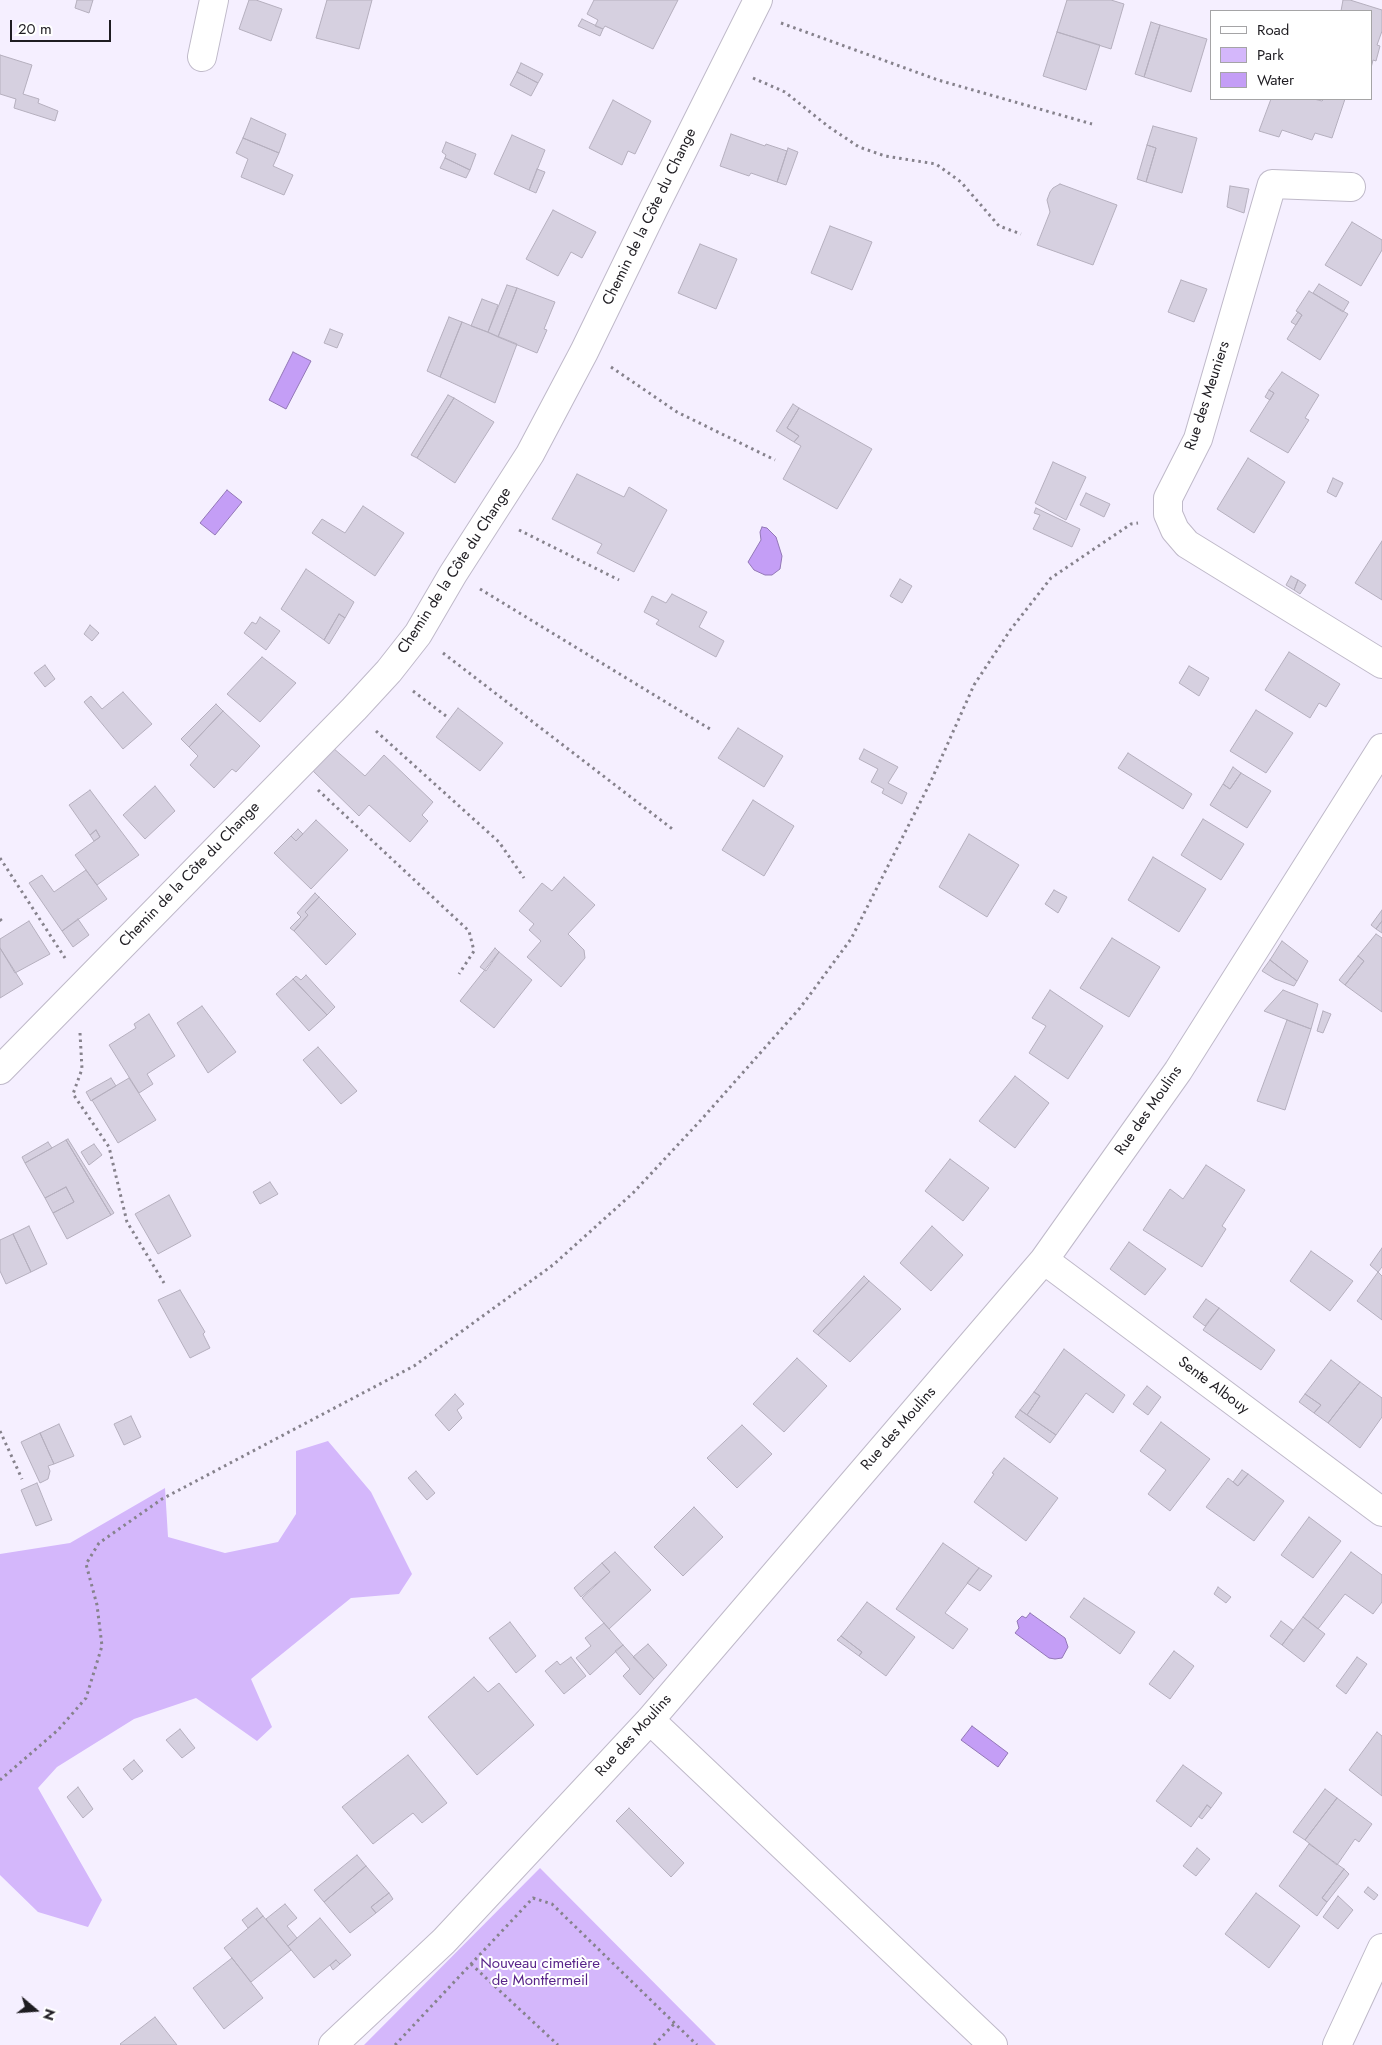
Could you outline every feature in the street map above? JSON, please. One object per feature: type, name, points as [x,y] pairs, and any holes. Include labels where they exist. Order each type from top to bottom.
[{"type":"street","points":[[202,57],[214,0]]},
{"type":"street","name":"Chemin de la Côte du Change","points":[[0,1070],[354,709],[389,671],[418,634],[453,574],[530,454],[584,352],[755,6]]},
{"type":"street","name":"Rue des Meuniers","points":[[1168,514],[1168,498],[1198,439],[1272,184],[1351,187]]},
{"type":"street","points":[[1168,514],[1175,530],[1187,544],[1382,664]]},
{"type":"street","name":"Rue des Moulins","points":[[333,2045],[444,1941],[650,1720],[1044,1260],[1178,1071],[1382,748]]},
{"type":"street","name":"Sente Albouy","points":[[1044,1260],[1382,1512]]},
{"type":"street","points":[[650,1720],[993,2045]]},
{"type":"street","points":[[1337,2045],[1382,1948]]},
{"type":"path","points":[[755,6],[938,80],[1092,124]]},
{"type":"path","points":[[724,67],[785,92],[859,148],[885,156],[936,164],[961,182],[999,226],[1021,234]]},
{"type":"path","points":[[584,352],[603,361],[677,412],[776,460]]},
{"type":"path","points":[[0,1780],[58,1730],[86,1698],[102,1646],[97,1605],[86,1564],[99,1543],[162,1499],[414,1366],[553,1265],[632,1193],[701,1120],[800,1008],[851,938],[931,781],[974,685],[1028,607],[1051,578],[1131,524],[1168,514]]},
{"type":"path","points":[[490,516],[619,580]]},
{"type":"path","points":[[453,574],[710,729]]},
{"type":"path","points":[[418,634],[675,831]]},
{"type":"path","points":[[389,671],[446,716]]},
{"type":"path","points":[[354,709],[499,842],[524,878]]},
{"type":"path","points":[[295,768],[469,931],[474,951],[459,974]]},
{"type":"path","points":[[0,858],[74,994],[80,1034],[82,1069],[73,1094],[109,1147],[127,1222],[164,1283]]},
{"type":"path","points":[[0,919],[3,923]]},
{"type":"path","points":[[0,1431],[22,1479]]},
{"type":"path","points":[[395,2045],[533,1898],[552,1904],[697,2045]]},
{"type":"path","points":[[471,1964],[558,2045]]},
{"type":"path","points":[[654,2045],[675,2023]]},
{"type":"green space","points":[[328,1441],[371,1492],[412,1574],[399,1594],[351,1598],[251,1679],[272,1727],[257,1741],[196,1698],[134,1719],[57,1767],[38,1788],[102,1900],[88,1927],[38,1912],[0,1875],[0,1554],[70,1543],[165,1488],[168,1537],[225,1553],[278,1542],[296,1514],[296,1451]]},
{"type":"green space","name":"Nouveau cimetière de Montfermeil","points":[[540,1868],[716,2045],[364,2045]]},
{"type":"water","points":[[293,352],[311,361],[286,409],[269,400]]},
{"type":"water","points":[[227,490],[242,502],[215,535],[200,523]]},
{"type":"water","points":[[762,527],[767,528],[776,537],[782,556],[780,569],[772,575],[765,575],[754,570],[748,562],[761,540],[760,532]]},
{"type":"water","points":[[1030,1613],[1065,1638],[1068,1647],[1062,1658],[1049,1658],[1015,1633],[1019,1628],[1017,1621],[1022,1616],[1026,1618]]},
{"type":"water","points":[[972,1726],[1008,1753],[998,1767],[961,1740]]},
{"type":"building","points":[[77,0],[93,0],[89,13],[75,8]]},
{"type":"building","points":[[249,0],[256,0],[282,9],[271,41],[239,29]]},
{"type":"building","points":[[327,0],[372,0],[359,49],[316,38]]},
{"type":"building","points":[[594,0],[678,0],[653,49],[605,26],[603,29],[595,26],[598,20],[587,14]]},
{"type":"building","points":[[1067,0],[1111,0],[1124,4],[1111,49],[1057,32]]},
{"type":"building","points":[[1343,0],[1350,0],[1382,10],[1382,31],[1377,45],[1380,46],[1376,61],[1373,60],[1372,64],[1372,10],[1341,10]]},
{"type":"building","points":[[582,19],[603,29],[600,36],[578,26]]},
{"type":"building","points":[[1151,22],[1160,25],[1144,77],[1135,74]]},
{"type":"building","points":[[1160,25],[1207,39],[1191,92],[1144,77]]},
{"type":"building","points":[[1057,32],[1100,45],[1086,90],[1043,76]]},
{"type":"building","points":[[0,55],[32,65],[23,94],[39,99],[38,103],[58,111],[55,121],[14,108],[16,99],[0,94]]},
{"type":"building","points":[[521,63],[543,74],[538,83],[517,72]]},
{"type":"building","points":[[517,72],[538,83],[531,96],[510,85]]},
{"type":"building","points":[[613,100],[651,121],[635,154],[628,151],[622,165],[589,148]]},
{"type":"building","points":[[1271,100],[1345,100],[1332,138],[1315,133],[1312,140],[1282,130],[1279,137],[1259,131]]},
{"type":"building","points":[[251,118],[286,134],[279,153],[243,138]]},
{"type":"building","points":[[1153,126],[1197,138],[1182,193],[1146,182],[1156,148],[1147,145]]},
{"type":"building","points":[[731,134],[765,146],[766,144],[787,151],[777,182],[751,173],[749,176],[720,166]]},
{"type":"building","points":[[512,135],[545,150],[529,190],[494,174]]},
{"type":"building","points":[[243,138],[279,153],[273,166],[293,175],[284,195],[241,177],[248,159],[236,153]]},
{"type":"building","points":[[446,142],[476,154],[470,170],[445,158],[446,155],[442,152]]},
{"type":"building","points":[[1147,145],[1156,148],[1146,182],[1137,179]]},
{"type":"building","points":[[788,148],[798,152],[786,185],[777,182]]},
{"type":"building","points":[[445,158],[470,170],[466,178],[440,168]]},
{"type":"building","points":[[537,169],[545,172],[536,193],[529,190]]},
{"type":"building","points":[[1060,184],[1117,205],[1093,265],[1037,245],[1050,212],[1047,200],[1050,192]]},
{"type":"building","points":[[1230,186],[1249,189],[1244,213],[1227,207]]},
{"type":"building","points":[[553,210],[596,232],[582,258],[571,252],[558,276],[526,259]]},
{"type":"building","points":[[1352,222],[1382,240],[1382,250],[1361,286],[1325,265]]},
{"type":"building","points":[[830,226],[872,242],[852,290],[811,273]]},
{"type":"building","points":[[700,244],[737,259],[716,309],[678,293]]},
{"type":"building","points":[[1181,280],[1207,289],[1194,322],[1168,312]]},
{"type":"building","points":[[1319,284],[1349,302],[1343,312],[1313,293]]},
{"type":"building","points":[[507,285],[517,288],[498,337],[488,332]]},
{"type":"building","points":[[517,288],[555,302],[544,329],[547,330],[537,353],[498,337]]},
{"type":"building","points":[[1309,291],[1348,314],[1320,360],[1287,339],[1302,315],[1296,311]]},
{"type":"building","points":[[482,299],[498,305],[488,332],[471,326]]},
{"type":"building","points":[[1298,312],[1302,315],[1296,325],[1291,322]]},
{"type":"building","points":[[449,317],[462,322],[440,377],[427,371]]},
{"type":"building","points":[[462,322],[517,344],[495,403],[440,377]]},
{"type":"building","points":[[330,329],[343,334],[337,348],[324,343]]},
{"type":"building","points":[[1282,372],[1319,395],[1305,418],[1309,420],[1288,453],[1250,431],[1274,393],[1269,390]]},
{"type":"building","points":[[1269,390],[1274,393],[1270,400],[1265,397]]},
{"type":"building","points":[[448,395],[454,398],[417,458],[411,455]]},
{"type":"building","points":[[454,398],[494,422],[455,483],[417,458]]},
{"type":"building","points":[[793,404],[799,408],[787,428],[799,436],[794,442],[776,431]]},
{"type":"building","points":[[799,408],[872,449],[837,509],[783,479],[801,446],[794,442],[799,436],[787,428]]},
{"type":"building","points":[[1248,458],[1285,482],[1254,533],[1217,509]]},
{"type":"building","points":[[1053,462],[1086,477],[1066,520],[1035,503]]},
{"type":"building","points":[[577,474],[624,497],[629,487],[667,510],[634,572],[597,553],[602,544],[552,519]]},
{"type":"building","points":[[1333,478],[1343,483],[1336,497],[1327,492]]},
{"type":"building","points":[[1086,493],[1110,504],[1104,517],[1080,505]]},
{"type":"building","points":[[363,506],[404,533],[375,576],[312,533],[322,519],[345,533]]},
{"type":"building","points":[[1036,508],[1080,529],[1072,547],[1033,529],[1040,515],[1034,513]]},
{"type":"building","points":[[1382,541],[1382,600],[1355,583]]},
{"type":"building","points":[[306,569],[354,602],[345,618],[339,614],[324,640],[281,609]]},
{"type":"building","points":[[1291,576],[1298,580],[1294,590],[1286,585]]},
{"type":"building","points":[[900,579],[912,586],[902,603],[890,596]]},
{"type":"building","points":[[1298,580],[1306,585],[1300,594],[1294,590]]},
{"type":"building","points":[[672,594],[707,612],[699,627],[724,641],[716,657],[656,624],[659,620],[644,612],[652,596],[666,603]]},
{"type":"building","points":[[339,614],[345,618],[329,644],[324,640]]},
{"type":"building","points":[[260,617],[280,631],[266,650],[244,633],[252,622],[256,624]]},
{"type":"building","points":[[90,625],[99,633],[92,641],[84,634]]},
{"type":"building","points":[[1289,652],[1340,684],[1326,707],[1319,703],[1310,718],[1265,690]]},
{"type":"building","points":[[262,657],[296,683],[260,722],[227,694]]},
{"type":"building","points":[[45,665],[55,679],[45,687],[34,673]]},
{"type":"building","points":[[1189,666],[1209,678],[1199,696],[1179,683]]},
{"type":"building","points":[[123,692],[152,724],[123,749],[84,702],[91,696],[102,709]]},
{"type":"building","points":[[216,704],[223,711],[189,747],[181,739]]},
{"type":"building","points":[[458,708],[503,743],[480,771],[436,737]]},
{"type":"building","points":[[1256,710],[1293,733],[1266,773],[1230,751]]},
{"type":"building","points":[[223,711],[260,746],[236,772],[232,769],[214,788],[190,765],[198,756],[189,747]]},
{"type":"building","points":[[738,728],[783,756],[764,787],[718,758]]},
{"type":"building","points":[[332,747],[365,776],[384,755],[433,802],[422,815],[428,821],[410,842],[369,805],[359,816],[311,769]]},
{"type":"building","points":[[864,749],[898,767],[888,783],[907,793],[902,804],[882,793],[884,789],[871,782],[878,769],[859,759]]},
{"type":"building","points":[[1128,753],[1192,794],[1183,809],[1118,768]]},
{"type":"building","points":[[1233,767],[1241,773],[1230,789],[1223,784]]},
{"type":"building","points":[[1241,773],[1271,791],[1247,828],[1210,805],[1223,784],[1230,789]]},
{"type":"building","points":[[155,786],[175,811],[145,839],[123,815]]},
{"type":"building","points":[[90,790],[139,855],[97,885],[75,855],[100,837],[96,830],[90,835],[69,805]]},
{"type":"building","points":[[753,800],[794,826],[764,876],[722,850]]},
{"type":"building","points":[[1203,819],[1244,844],[1221,880],[1181,855]]},
{"type":"building","points":[[316,820],[348,850],[311,889],[274,853],[291,836],[296,841]]},
{"type":"building","points":[[298,829],[303,834],[296,841],[291,836]]},
{"type":"building","points":[[96,830],[100,837],[94,841],[90,835]]},
{"type":"building","points":[[969,834],[1019,865],[987,917],[939,887]]},
{"type":"building","points":[[1153,857],[1206,889],[1179,932],[1128,900]]},
{"type":"building","points":[[86,870],[107,899],[62,931],[29,883],[42,875],[54,892]]},
{"type":"building","points":[[564,877],[595,905],[568,934],[584,950],[585,958],[561,987],[527,957],[541,941],[529,930],[534,924],[519,911],[542,883],[552,891]]},
{"type":"building","points":[[1054,890],[1067,897],[1058,913],[1045,904]]},
{"type":"building","points":[[315,893],[319,897],[305,912],[308,915],[294,931],[290,928],[301,917],[297,913]]},
{"type":"building","points":[[319,897],[356,934],[326,965],[294,931],[308,915],[305,912]]},
{"type":"building","points":[[1382,910],[1382,921],[1376,929],[1371,925]]},
{"type":"building","points":[[78,919],[89,935],[73,947],[62,931]]},
{"type":"building","points":[[29,921],[50,954],[15,973],[0,948],[0,939]]},
{"type":"building","points":[[1382,921],[1382,933],[1376,929]]},
{"type":"building","points":[[1376,934],[1382,938],[1382,1012],[1345,985],[1364,961],[1358,956]]},
{"type":"building","points":[[1112,938],[1160,967],[1129,1017],[1080,988]]},
{"type":"building","points":[[1282,941],[1308,961],[1297,981],[1270,960]]},
{"type":"building","points":[[0,948],[23,984],[0,998]]},
{"type":"building","points":[[495,948],[499,952],[486,971],[480,967]]},
{"type":"building","points":[[499,952],[532,980],[494,1028],[460,1001]]},
{"type":"building","points":[[1358,956],[1364,961],[1345,985],[1339,980]]},
{"type":"building","points":[[1270,960],[1297,981],[1294,986],[1275,979],[1262,971]]},
{"type":"building","points":[[306,975],[335,1007],[327,1015],[293,979],[296,976],[301,980]]},
{"type":"building","points":[[293,979],[327,1015],[309,1031],[276,994]]},
{"type":"building","points":[[1050,990],[1103,1026],[1068,1079],[1029,1053],[1046,1026],[1032,1018]]},
{"type":"building","points":[[1283,990],[1318,1004],[1311,1029],[1264,1011]]},
{"type":"building","points":[[202,1006],[236,1052],[208,1073],[177,1023]]},
{"type":"building","points":[[1323,1011],[1331,1014],[1323,1033],[1317,1031]]},
{"type":"building","points":[[149,1014],[175,1056],[147,1074],[153,1084],[139,1093],[109,1045],[136,1028],[134,1024]]},
{"type":"building","points":[[1287,1020],[1311,1029],[1285,1110],[1257,1101]]},
{"type":"building","points":[[318,1047],[357,1091],[341,1104],[303,1060]]},
{"type":"building","points":[[1015,1076],[1049,1103],[1015,1148],[979,1121]]},
{"type":"building","points":[[111,1078],[116,1086],[91,1101],[86,1092]]},
{"type":"building","points":[[129,1078],[156,1120],[118,1143],[92,1100]]},
{"type":"building","points":[[68,1139],[114,1213],[111,1215],[66,1140]]},
{"type":"building","points":[[66,1140],[111,1215],[67,1239],[53,1213],[74,1202],[66,1187],[45,1198],[25,1163]]},
{"type":"building","points":[[48,1142],[52,1148],[25,1163],[22,1157]]},
{"type":"building","points":[[94,1144],[102,1155],[89,1165],[81,1152]]},
{"type":"building","points":[[950,1159],[989,1188],[963,1221],[925,1191]]},
{"type":"building","points":[[1206,1165],[1245,1190],[1222,1226],[1226,1229],[1202,1267],[1143,1230],[1170,1189],[1183,1199]]},
{"type":"building","points":[[270,1182],[278,1194],[260,1204],[253,1192]]},
{"type":"building","points":[[66,1187],[74,1202],[53,1213],[45,1198]]},
{"type":"building","points":[[169,1195],[191,1236],[158,1254],[135,1214]]},
{"type":"building","points":[[29,1226],[47,1264],[31,1272],[13,1234]]},
{"type":"building","points":[[932,1226],[963,1255],[931,1291],[900,1263]]},
{"type":"building","points":[[13,1234],[31,1272],[6,1284],[0,1271],[0,1240]]},
{"type":"building","points":[[1129,1242],[1166,1269],[1145,1295],[1110,1269]]},
{"type":"building","points":[[1382,1248],[1382,1267],[1378,1272],[1370,1265]]},
{"type":"building","points":[[1311,1251],[1353,1281],[1330,1311],[1290,1281]]},
{"type":"building","points":[[1378,1272],[1382,1276],[1382,1320],[1357,1301]]},
{"type":"building","points":[[864,1276],[869,1281],[818,1335],[813,1331]]},
{"type":"building","points":[[869,1281],[901,1309],[850,1362],[818,1335]]},
{"type":"building","points":[[180,1290],[205,1332],[203,1334],[210,1348],[190,1358],[158,1300]]},
{"type":"building","points":[[1206,1299],[1219,1308],[1205,1326],[1193,1317]]},
{"type":"building","points":[[1219,1308],[1275,1350],[1261,1370],[1203,1330]]},
{"type":"building","points":[[1064,1349],[1125,1395],[1113,1413],[1086,1393],[1056,1435],[1027,1415],[1040,1396],[1034,1392]]},
{"type":"building","points":[[797,1358],[827,1386],[784,1432],[753,1404]]},
{"type":"building","points":[[1331,1360],[1360,1382],[1328,1423],[1314,1413],[1321,1405],[1305,1394]]},
{"type":"building","points":[[1360,1382],[1382,1398],[1382,1417],[1360,1448],[1328,1423]]},
{"type":"building","points":[[1147,1386],[1161,1397],[1148,1415],[1133,1404]]},
{"type":"building","points":[[1034,1392],[1040,1396],[1027,1415],[1020,1410]]},
{"type":"building","points":[[455,1394],[464,1404],[457,1410],[462,1418],[449,1431],[435,1415]]},
{"type":"building","points":[[1305,1394],[1321,1405],[1314,1413],[1299,1402]]},
{"type":"building","points":[[1020,1410],[1056,1435],[1050,1443],[1015,1417]]},
{"type":"building","points":[[131,1416],[141,1437],[124,1445],[114,1424]]},
{"type":"building","points":[[1161,1422],[1210,1459],[1170,1511],[1148,1494],[1166,1470],[1140,1451]]},
{"type":"building","points":[[59,1424],[74,1456],[54,1464],[40,1433]]},
{"type":"building","points":[[742,1425],[772,1454],[737,1488],[707,1458]]},
{"type":"building","points":[[40,1433],[54,1464],[48,1466],[50,1471],[48,1479],[40,1483],[21,1442]]},
{"type":"building","points":[[1004,1458],[1058,1498],[1026,1541],[974,1502]]},
{"type":"building","points":[[1242,1470],[1248,1474],[1238,1486],[1233,1482]]},
{"type":"building","points":[[416,1471],[435,1493],[427,1500],[408,1478]]},
{"type":"building","points":[[1248,1474],[1284,1501],[1254,1541],[1206,1507],[1228,1478],[1238,1486]]},
{"type":"building","points":[[37,1483],[52,1520],[36,1526],[21,1490]]},
{"type":"building","points":[[694,1507],[723,1537],[683,1576],[654,1547]]},
{"type":"building","points":[[1309,1517],[1341,1541],[1313,1578],[1281,1555]]},
{"type":"building","points":[[943,1543],[979,1568],[945,1613],[968,1629],[953,1649],[896,1609]]},
{"type":"building","points":[[615,1552],[651,1590],[609,1629],[582,1598],[610,1572],[602,1563]]},
{"type":"building","points":[[1351,1552],[1382,1575],[1382,1602],[1373,1614],[1345,1594],[1318,1629],[1303,1617]]},
{"type":"building","points":[[602,1563],[610,1572],[581,1597],[574,1588]]},
{"type":"building","points":[[979,1568],[992,1576],[980,1591],[967,1583]]},
{"type":"building","points":[[1218,1587],[1231,1597],[1226,1603],[1214,1594]]},
{"type":"building","points":[[1084,1598],[1135,1632],[1120,1654],[1070,1617]]},
{"type":"building","points":[[867,1602],[915,1637],[886,1676],[859,1656],[862,1652],[841,1636]]},
{"type":"building","points":[[1303,1617],[1325,1634],[1304,1662],[1282,1645]]},
{"type":"building","points":[[1281,1621],[1293,1630],[1282,1645],[1270,1636]]},
{"type":"building","points":[[510,1622],[536,1656],[516,1673],[489,1638]]},
{"type":"building","points":[[604,1623],[623,1645],[590,1675],[576,1658],[591,1646],[585,1638]]},
{"type":"building","points":[[841,1636],[862,1652],[859,1656],[837,1640]]},
{"type":"building","points":[[648,1644],[667,1665],[654,1679],[633,1657]]},
{"type":"building","points":[[623,1645],[654,1679],[640,1695],[623,1676],[630,1669],[615,1651]]},
{"type":"building","points":[[1174,1651],[1194,1666],[1170,1699],[1149,1684]]},
{"type":"building","points":[[571,1657],[586,1676],[564,1694],[545,1671],[557,1661],[560,1665]]},
{"type":"building","points":[[1357,1657],[1367,1664],[1346,1694],[1336,1686]]},
{"type":"building","points":[[474,1677],[488,1692],[499,1683],[534,1725],[477,1775],[428,1717]]},
{"type":"building","points":[[180,1729],[195,1748],[182,1758],[166,1740]]},
{"type":"building","points":[[1377,1732],[1382,1736],[1382,1796],[1349,1770]]},
{"type":"building","points":[[408,1755],[447,1803],[422,1823],[413,1813],[373,1844],[342,1807]]},
{"type":"building","points":[[134,1760],[143,1771],[132,1780],[123,1769]]},
{"type":"building","points":[[1183,1765],[1222,1793],[1211,1808],[1207,1805],[1191,1827],[1156,1801]]},
{"type":"building","points":[[78,1787],[93,1809],[83,1818],[67,1797]]},
{"type":"building","points":[[1325,1789],[1337,1798],[1305,1840],[1293,1832]]},
{"type":"building","points":[[1337,1798],[1372,1824],[1359,1842],[1355,1839],[1337,1865],[1305,1840]]},
{"type":"building","points":[[1207,1805],[1211,1808],[1202,1819],[1199,1817]]},
{"type":"building","points":[[629,1808],[684,1863],[671,1877],[616,1821]]},
{"type":"building","points":[[1309,1844],[1344,1869],[1322,1898],[1327,1902],[1317,1916],[1279,1886]]},
{"type":"building","points":[[1197,1848],[1210,1859],[1196,1876],[1183,1866]]},
{"type":"building","points":[[357,1855],[366,1866],[324,1902],[314,1890]]},
{"type":"building","points":[[366,1866],[389,1893],[371,1907],[376,1913],[350,1933],[324,1902]]},
{"type":"building","points":[[1344,1869],[1349,1874],[1327,1902],[1322,1898]]},
{"type":"building","points":[[1368,1887],[1378,1895],[1374,1900],[1364,1892]]},
{"type":"building","points":[[389,1893],[393,1899],[376,1913],[371,1907]]},
{"type":"building","points":[[1256,1893],[1300,1926],[1269,1968],[1225,1934]]},
{"type":"building","points":[[1338,1896],[1353,1910],[1338,1929],[1323,1917]]},
{"type":"building","points":[[285,1904],[297,1918],[287,1926],[297,1938],[288,1946],[266,1919]]},
{"type":"building","points":[[257,1908],[263,1916],[248,1928],[242,1920]]},
{"type":"building","points":[[263,1916],[291,1950],[251,1982],[224,1948]]},
{"type":"building","points":[[320,1918],[351,1955],[340,1964],[336,1960],[314,1978],[288,1946]]},
{"type":"building","points":[[232,1958],[263,1998],[224,2029],[193,1988]]},
{"type":"building","points":[[336,1960],[340,1964],[333,1970],[330,1965]]},
{"type":"building","points":[[155,2017],[177,2045],[120,2044]]}]
